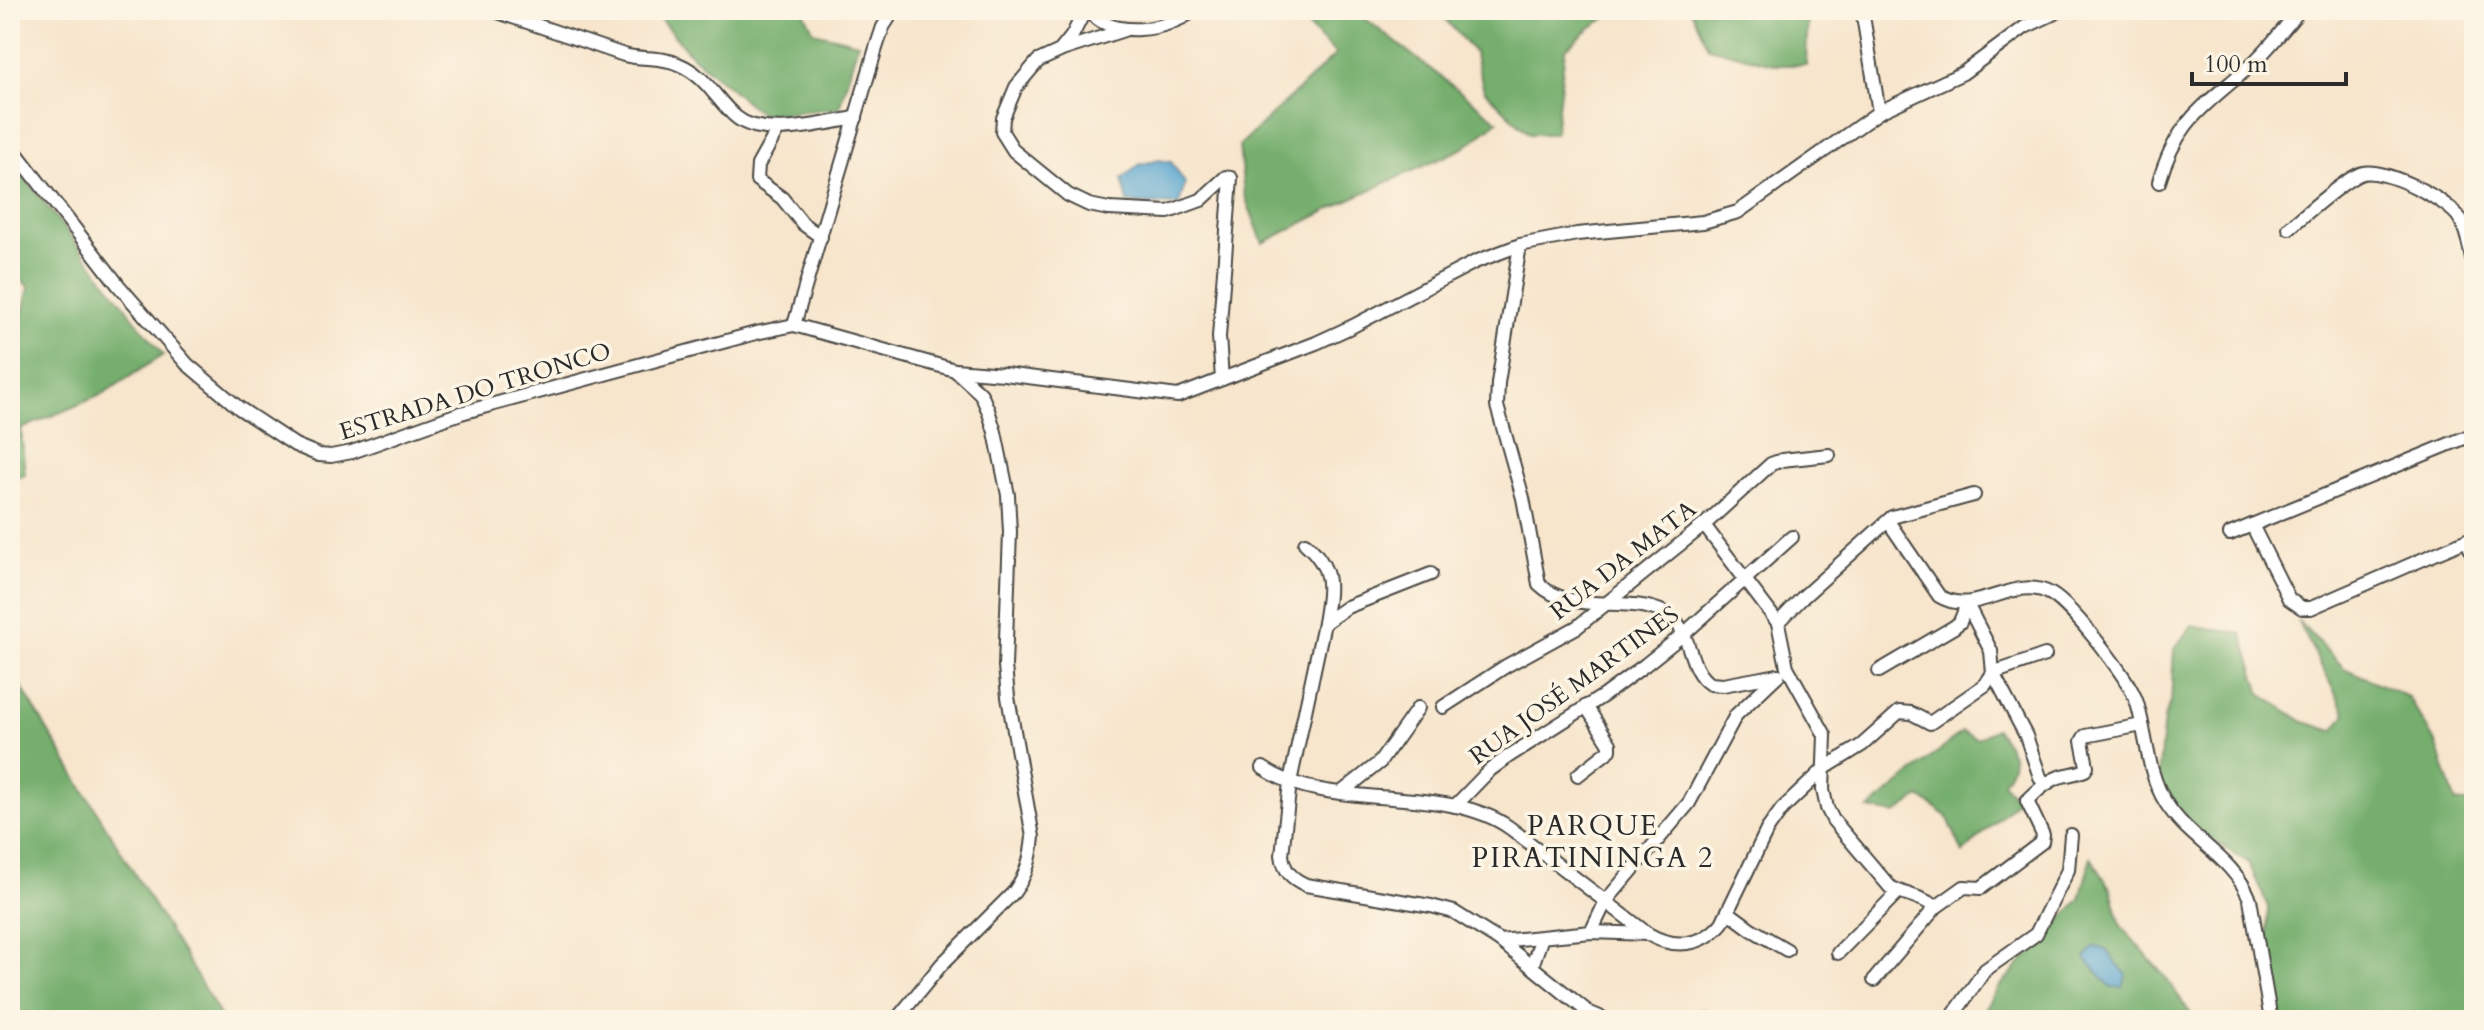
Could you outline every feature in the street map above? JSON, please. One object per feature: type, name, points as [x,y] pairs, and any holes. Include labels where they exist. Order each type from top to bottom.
[{"type":"street","points":[[492,10],[624,55],[678,63],[708,83],[736,117],[749,125],[778,129],[856,118]]},
{"type":"street","points":[[894,10],[883,27],[794,325],[955,370],[1178,396],[1341,332],[1475,262],[1520,245],[1577,234],[1723,218],[1738,212],[1879,112],[1963,73],[2025,27],[2061,10]]},
{"type":"street","points":[[1060,51],[1086,10],[1099,21],[1124,30]]},
{"type":"street","points":[[1195,10],[1165,24],[1124,30],[1038,61],[1026,72],[1009,102],[1002,132],[1014,151],[1068,195],[1089,205],[1168,212],[1201,200],[1226,177],[1231,178],[1219,337],[1222,379]]},
{"type":"street","points":[[1862,10],[1879,112]]},
{"type":"street","points":[[2159,182],[2173,142],[2187,122],[2256,61],[2300,10]]},
{"type":"street","points":[[778,129],[758,165],[757,180],[782,198],[803,224],[821,237]]},
{"type":"street","name":"ESTRADA DO TRONCO","points":[[10,145],[119,286],[187,364],[264,425],[319,455],[352,452],[461,413],[794,325]]},
{"type":"street","points":[[2289,228],[2355,176],[2369,173],[2401,182],[2449,206],[2460,220],[2474,266]]},
{"type":"street","points":[[1520,245],[1497,406],[1523,498],[1539,584],[1559,595],[1606,605],[1660,611],[1676,621],[1685,633],[1699,674],[1710,684],[1723,685],[1782,671]]},
{"type":"street","points":[[896,1020],[941,965],[1014,892],[1028,868],[1032,845],[1005,666],[1010,532],[1008,495],[988,410],[981,394],[955,370]]},
{"type":"street","points":[[2230,534],[2474,434]]},
{"type":"street","name":"RUA DA MATA","points":[[1443,707],[1506,666],[1560,638],[1606,605],[1704,525],[1771,464],[1829,455]]},
{"type":"street","points":[[1778,623],[1888,521],[1908,511],[1974,495]]},
{"type":"street","points":[[1888,521],[1939,596],[1967,604],[2022,589],[2042,590],[2052,595],[2122,672],[2134,695],[2154,780],[2165,802],[2181,823],[2230,865],[2242,882],[2255,915],[2271,1020]]},
{"type":"street","points":[[1704,525],[1778,623],[1782,671],[1821,724],[1826,745],[1825,801],[1833,820],[1884,881],[1898,892],[1918,896],[1936,907]]},
{"type":"street","points":[[2252,525],[2289,599],[2302,608],[2311,608],[2471,538],[2474,558]]},
{"type":"street","name":"RUA JOSÉ MARTINES","points":[[1455,806],[1499,763],[1586,706],[1685,633],[1792,537]]},
{"type":"street","points":[[1305,543],[1323,559],[1329,590],[1290,782],[1283,865],[1296,880],[1316,887],[1454,912],[1500,941],[1588,1012],[1607,1020]]},
{"type":"street","points":[[1324,623],[1347,607],[1431,574]]},
{"type":"street","points":[[1879,671],[1954,627],[1960,622],[1967,604]]},
{"type":"street","points":[[1967,604],[1991,651],[1993,673],[2026,736],[2045,784]]},
{"type":"street","points":[[1263,768],[1290,782],[1342,792],[1455,806],[1502,822],[1648,934],[1673,944],[1693,942],[1715,931],[1728,912],[1767,830],[1782,809],[1825,768],[1862,745],[1899,712],[1911,713],[1930,723],[1985,685],[1993,673],[2045,655]]},
{"type":"street","points":[[1591,932],[1606,901],[1689,803],[1736,715],[1782,671]]},
{"type":"street","points":[[1578,775],[1610,750],[1610,744],[1586,706]]},
{"type":"street","points":[[1342,792],[1380,762],[1418,708]]},
{"type":"street","points":[[1874,980],[1936,907],[1964,887],[1981,888],[2042,842],[2043,835],[2027,801],[2045,784],[2085,770],[2087,766],[2082,741],[2085,736],[2142,725]]},
{"type":"street","points":[[1950,1020],[1985,970],[2036,934],[2068,870],[2071,835]]},
{"type":"street","points":[[1838,953],[1898,892]]},
{"type":"street","points":[[1728,912],[1787,950]]},
{"type":"street","points":[[1500,941],[1591,932],[1648,934]]},
{"type":"street","points":[[1532,966],[1542,937]]},
{"type":"street","points":[[1710,1020],[1743,1020]]},
{"type":"green space","points":[[652,10],[803,10],[814,32],[858,43],[839,108],[762,115],[692,56]]},
{"type":"green space","points":[[1292,10],[1354,10],[1498,121],[1464,148],[1354,197],[1263,243],[1244,194],[1239,146],[1336,54]]},
{"type":"green space","points":[[1437,10],[1619,10],[1565,49],[1555,134],[1529,134],[1484,90],[1474,52]]},
{"type":"green space","points":[[1691,10],[1808,10],[1806,65],[1777,65],[1708,47]]},
{"type":"green space","points":[[11,160],[163,355],[101,395],[21,429],[25,475],[16,477],[10,459],[10,325],[21,318],[29,288],[10,265]]},
{"type":"green space","points":[[2298,621],[2344,668],[2408,697],[2436,743],[2456,803],[2474,801],[2474,1020],[2279,1020],[2266,951],[2268,907],[2249,863],[2189,826],[2158,780],[2164,718],[2171,702],[2174,649],[2192,625],[2242,634],[2261,694],[2304,722],[2333,731],[2346,714]]},
{"type":"green space","points":[[10,668],[223,1020],[10,1020]]},
{"type":"green space","points":[[1996,729],[2010,749],[2013,760],[2003,782],[2017,801],[1963,853],[1947,816],[1920,797],[1895,814],[1869,809],[1962,732],[1977,739]]},
{"type":"green space","points":[[2091,857],[2111,890],[2121,926],[2166,978],[2195,1020],[1978,1020],[1999,987],[2080,899]]},
{"type":"water","points":[[1158,160],[1171,162],[1185,183],[1179,205],[1128,203],[1122,179],[1139,165]]},
{"type":"water","points":[[2094,947],[2105,949],[2126,975],[2123,987],[2111,987],[2088,962],[2086,957]]},
{"type":"district","name":"PARQUE PIRATININGA 2","points":[[1593,841]]}]
